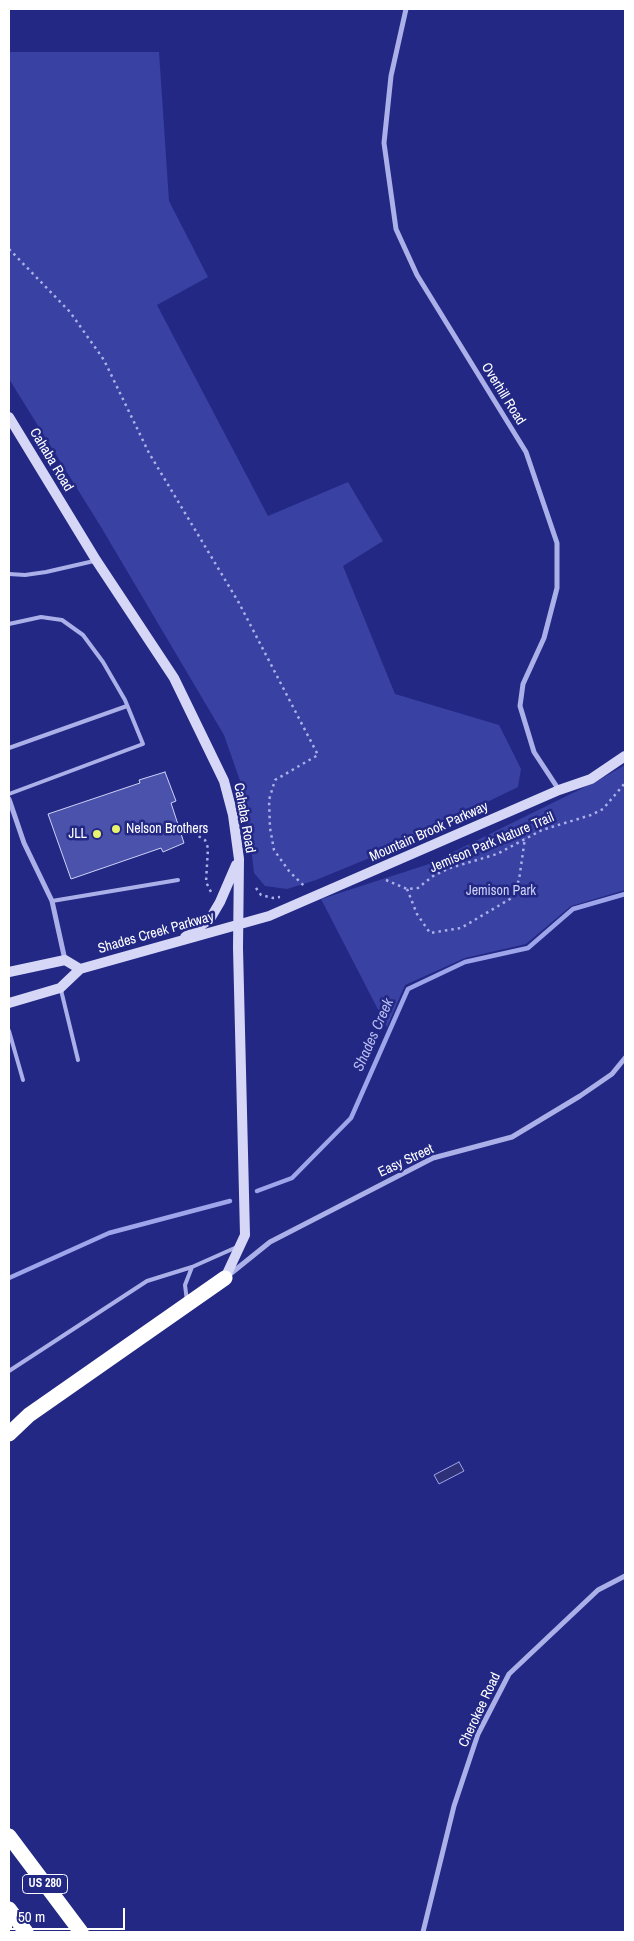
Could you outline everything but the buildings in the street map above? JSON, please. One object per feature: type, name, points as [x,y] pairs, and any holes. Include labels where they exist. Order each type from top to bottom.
[{"type":"highway","points":[[9,1434],[28,1415],[225,1278]]},
{"type":"highway","name":"US 280","points":[[9,1836],[81,1932]]},
{"type":"highway","points":[[11,1915],[26,1932]]},
{"type":"street","name":"Overhill Road","points":[[406,9],[391,76],[384,143],[396,229],[417,275],[526,452],[557,543],[557,588],[544,638],[523,684],[520,706],[534,752],[559,790]]},
{"type":"street","name":"Cahaba Road","points":[[9,418],[96,560],[174,678],[224,781],[233,815],[238,859],[238,948],[245,1234],[225,1278]]},
{"type":"street","name":"Mountain Brook Parkway","points":[[239,924],[269,916],[559,790],[590,779],[625,756]]},
{"type":"street","points":[[9,799],[24,843],[52,901],[65,960]]},
{"type":"street","points":[[178,942],[210,919],[220,902],[238,859]]},
{"type":"street","name":"Shades Creek Parkway","points":[[9,1002],[60,988],[80,969],[239,924]]},
{"type":"street","points":[[9,972],[65,960],[80,969]]},
{"type":"street","name":"Easy Street","points":[[225,1278],[270,1242],[433,1158],[512,1137],[580,1096],[612,1074],[625,1058]]},
{"type":"street","name":"Cherokee Road","points":[[423,1932],[454,1806],[478,1734],[509,1674],[598,1590],[625,1576]]},
{"type":"lane","points":[[9,574],[25,575],[46,572],[96,560]]},
{"type":"lane","points":[[9,624],[41,617],[62,620],[83,635],[103,662],[127,706],[143,744],[9,794]]},
{"type":"lane","points":[[9,748],[127,706]]},
{"type":"lane","points":[[52,901],[178,880]]},
{"type":"lane","points":[[60,988],[78,1060]]},
{"type":"lane","points":[[9,1031],[23,1080]]},
{"type":"lane","points":[[9,1371],[147,1281],[192,1267],[239,1247]]},
{"type":"lane","points":[[189,1304],[186,1298],[185,1285],[192,1267]]},
{"type":"path","points":[[9,249],[70,312],[104,360],[149,453],[239,603],[318,755],[275,780],[269,800],[271,842],[280,860],[306,889]]},
{"type":"path","name":"Jemison Park Nature Trail","points":[[407,889],[418,888],[433,876],[450,868],[497,854],[542,830],[591,816],[603,809],[625,783]]},
{"type":"path","points":[[193,833],[205,840],[208,848],[206,882],[211,892],[217,897]]},
{"type":"path","points":[[386,880],[407,889],[418,914],[430,933],[461,928],[510,899],[519,880],[525,838]]},
{"type":"path","points":[[256,888],[261,895],[273,898],[282,896]]},
{"type":"green space","points":[[9,52],[159,52],[169,201],[208,277],[157,305],[268,516],[348,482],[383,541],[343,566],[395,694],[499,725],[521,769],[518,787],[389,850],[316,880],[287,889],[265,886],[254,873],[245,795],[224,735],[101,527],[9,379]]},
{"type":"green space","name":"Jemison Park","points":[[625,765],[625,890],[571,906],[526,944],[465,958],[405,985],[387,1027],[321,899],[429,864],[597,781]]},
{"type":"shaded area","points":[[459,1462],[464,1471],[439,1484],[434,1475]]},
{"type":"waterway","name":"Shades Creek","points":[[257,1191],[292,1178],[351,1118],[408,989],[465,962],[528,948],[573,909],[625,894]]},
{"type":"waterway","name":"Shades Creek","points":[[9,1278],[109,1233],[230,1201]]},
{"type":"place","name":"Nelson Brothers","points":[[116,829]]},
{"type":"place","name":"JLL","points":[[97,834]]}]
